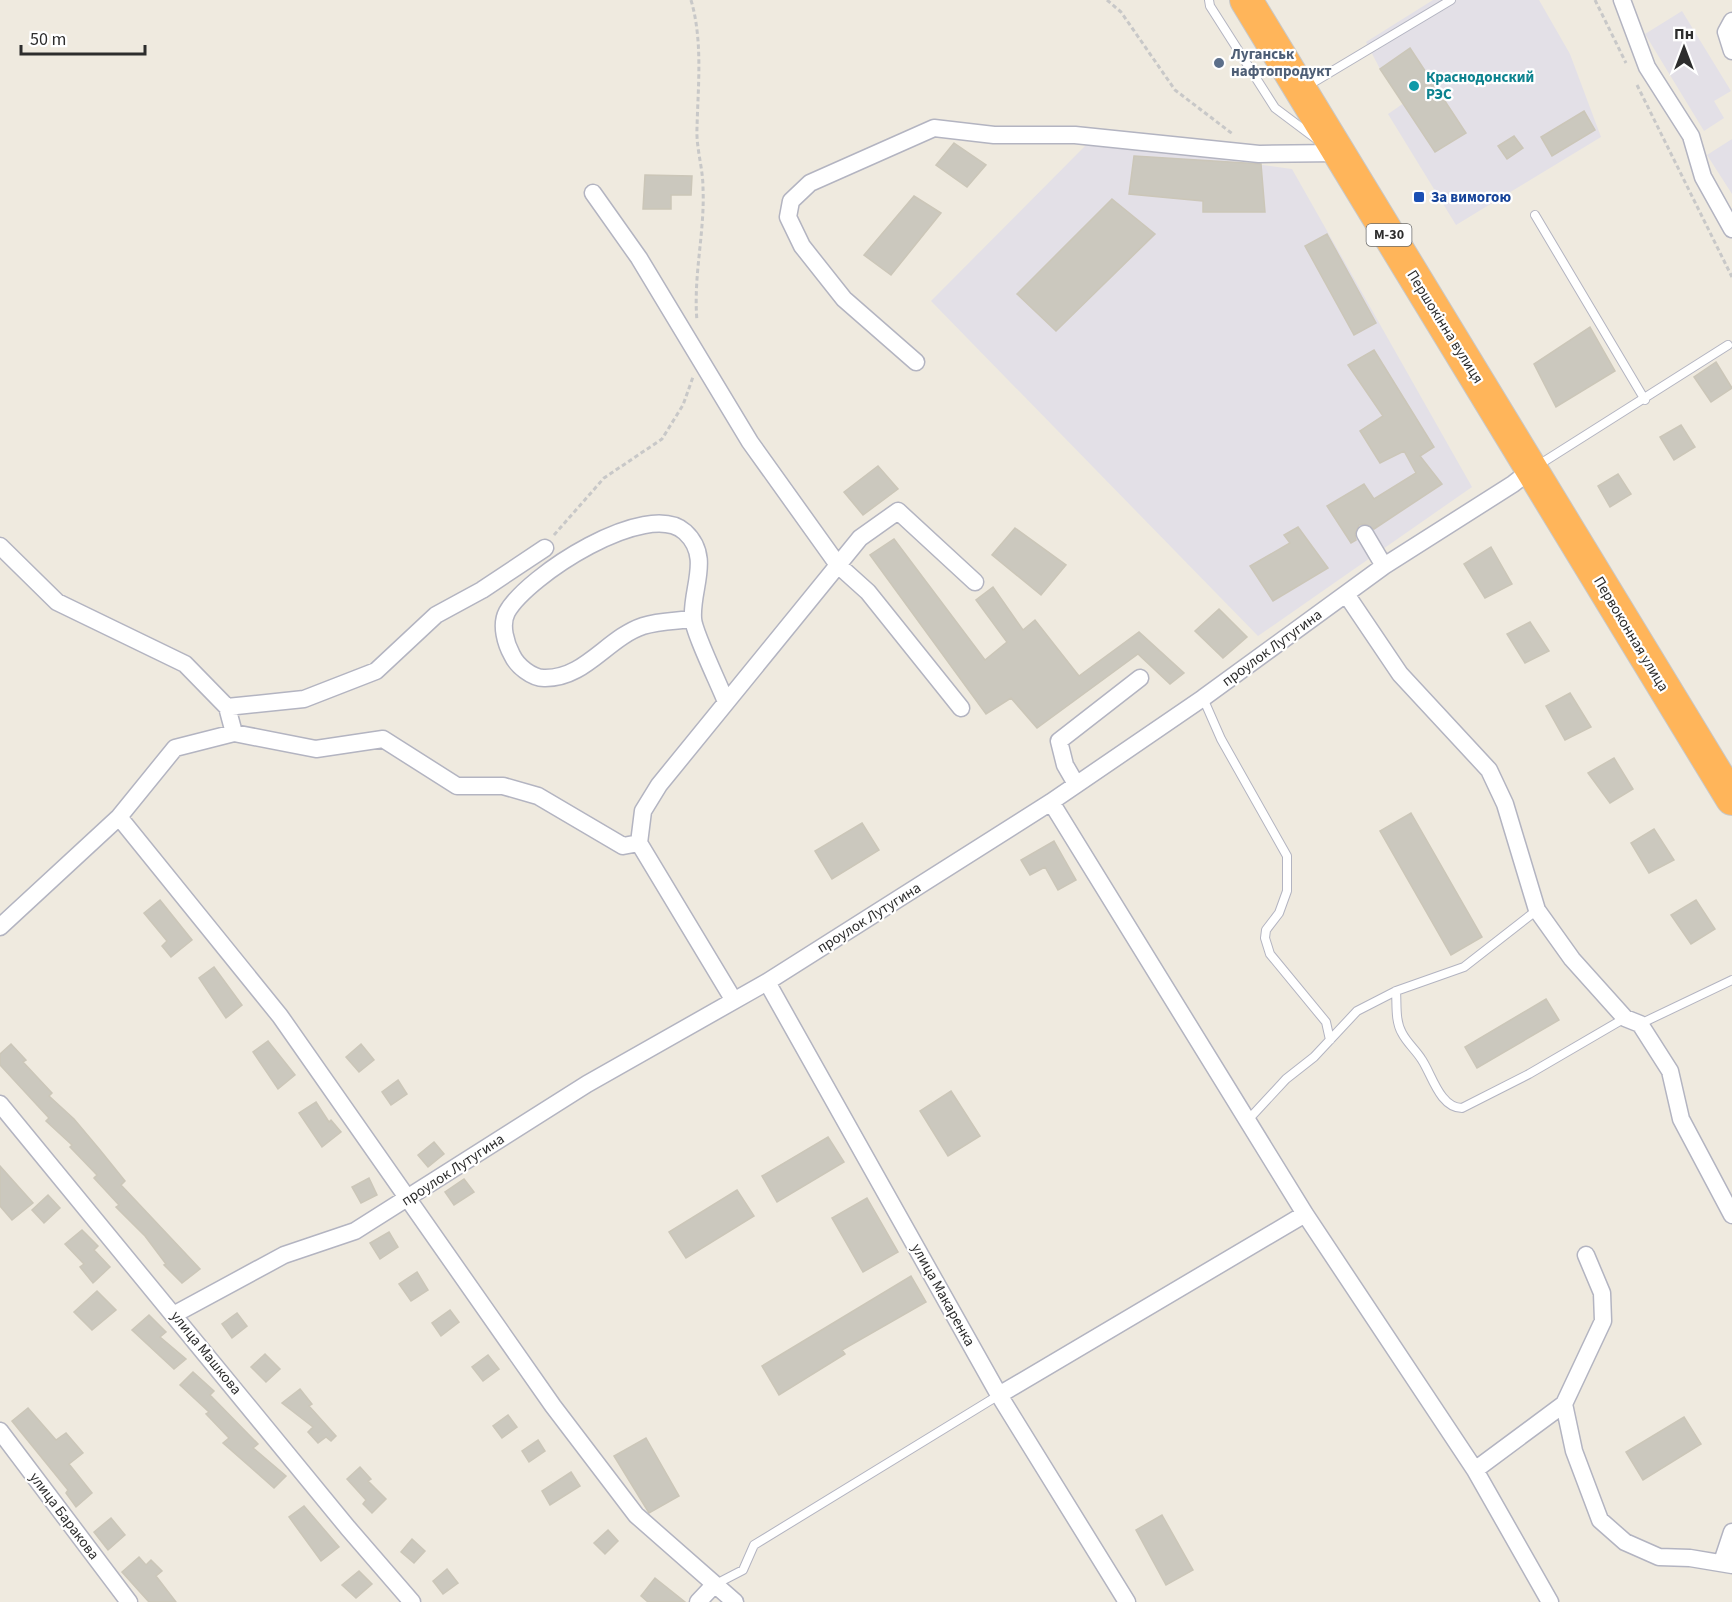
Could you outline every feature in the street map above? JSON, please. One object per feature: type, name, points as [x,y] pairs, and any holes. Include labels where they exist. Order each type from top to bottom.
[{"type":"highway","name":"Першокінна вулиця","points":[[1246,0],[1532,469]]},
{"type":"highway","name":"Первоконная улица","points":[[1532,469],[1732,800]]},
{"type":"street","points":[[1622,0],[1647,67],[1690,136],[1703,177],[1732,229]]},
{"type":"street","points":[[1732,21],[1726,32],[1732,51]]},
{"type":"street","points":[[916,362],[844,298],[802,246],[788,217],[791,201],[810,183],[934,128],[994,135],[1075,135],[1259,154],[1339,153]]},
{"type":"street","points":[[593,193],[639,258],[750,442],[838,565],[868,592],[961,708]]},
{"type":"street","name":"проулок Лутугина","points":[[175,1314],[284,1254],[355,1231],[408,1200],[587,1084],[733,999],[767,982],[1051,802],[1203,698],[1384,566],[1513,484],[1532,469]]},
{"type":"street","points":[[733,999],[639,843],[643,811],[659,785],[860,538],[898,512],[975,582]]},
{"type":"street","points":[[693,619],[644,626],[567,676],[541,678],[517,665],[505,640],[505,614],[526,588],[573,555],[633,526],[662,521],[684,531],[698,551],[700,577],[693,619],[726,702]]},
{"type":"street","points":[[1365,534],[1384,566]]},
{"type":"street","points":[[0,546],[57,602],[185,664],[227,707],[234,733]]},
{"type":"street","points":[[227,707],[304,699],[376,671],[436,615],[482,590],[545,548]]},
{"type":"street","points":[[1346,594],[1400,674],[1489,770],[1505,804],[1537,910],[1572,959],[1632,1021],[1671,1071],[1681,1119],[1732,1215]]},
{"type":"street","points":[[1076,784],[1065,765],[1059,741],[1140,678]]},
{"type":"street","points":[[0,927],[119,817],[175,748],[234,733],[316,749],[383,739],[457,786],[503,786],[538,796],[623,846],[639,843]]},
{"type":"street","points":[[1051,802],[1305,1214],[1475,1470],[1550,1602]]},
{"type":"street","points":[[119,817],[280,1016],[553,1406],[636,1515],[735,1602]]},
{"type":"street","name":"улица Макаренка","points":[[767,982],[999,1395],[1127,1602]]},
{"type":"street","name":"улица Машкова","points":[[0,1104],[175,1314],[348,1528],[412,1602]]},
{"type":"street","points":[[999,1395],[1305,1214]]},
{"type":"street","points":[[1475,1470],[1564,1404],[1603,1320],[1602,1293],[1586,1255]]},
{"type":"street","points":[[1564,1404],[1574,1451],[1600,1520],[1625,1542],[1659,1557],[1727,1563],[1732,1532]]},
{"type":"street","name":"улица Баракова","points":[[0,1431],[129,1602]]},
{"type":"street","points":[[698,1602],[714,1585]]},
{"type":"lane","points":[[1209,0],[1210,6],[1275,108],[1304,132],[1339,153]]},
{"type":"lane","points":[[1302,90],[1451,0]]},
{"type":"lane","points":[[1535,215],[1644,400]]},
{"type":"lane","points":[[1532,469],[1728,345]]},
{"type":"lane","points":[[1203,698],[1221,739],[1287,855],[1287,891],[1279,913],[1266,930],[1265,938],[1270,954],[1326,1022],[1329,1040]]},
{"type":"lane","points":[[1248,1120],[1286,1079],[1314,1057],[1357,1011],[1396,991],[1464,967],[1537,910]]},
{"type":"lane","points":[[1396,991],[1398,1020],[1402,1034],[1421,1058],[1443,1099],[1456,1108],[1462,1108],[1632,1021],[1732,980]]},
{"type":"lane","points":[[714,1585],[743,1570],[754,1545],[999,1395]]},
{"type":"path","points":[[1107,0],[1121,12],[1175,90],[1259,154]]},
{"type":"path","points":[[1595,0],[1627,64]]},
{"type":"path","points":[[1632,75],[1732,277]]},
{"type":"shaded area","name":"Краснодонский РЭС","points":[[1433,0],[1539,0],[1570,54],[1601,137],[1456,225],[1388,114],[1404,103],[1380,69],[1366,42]]},
{"type":"shaded area","points":[[1682,11],[1731,91],[1714,101],[1724,118],[1704,131],[1645,34]]},
{"type":"shaded area","points":[[1732,139],[1732,194],[1707,155]]},
{"type":"shaded area","points":[[1089,142],[1292,169],[1472,487],[1258,636],[931,301]]},
{"type":"building","name":"Краснодонский РЭС","points":[[1410,48],[1466,133],[1435,152],[1380,69]]},
{"type":"building","points":[[1584,111],[1595,130],[1552,156],[1541,137]]},
{"type":"building","points":[[1514,136],[1523,148],[1507,159],[1498,146]]},
{"type":"building","points":[[954,143],[986,165],[967,187],[936,165]]},
{"type":"building","points":[[1134,156],[1261,164],[1265,212],[1203,212],[1203,201],[1129,194]]},
{"type":"building","points":[[645,175],[692,176],[691,195],[671,195],[671,209],[643,209]]},
{"type":"building","points":[[914,196],[941,213],[891,275],[864,255]]},
{"type":"building","points":[[1112,199],[1155,234],[1056,331],[1017,294]]},
{"type":"building","points":[[1327,234],[1376,323],[1354,335],[1305,246]]},
{"type":"building","points":[[1590,327],[1615,371],[1556,407],[1534,364]]},
{"type":"building","points":[[1374,350],[1434,447],[1420,456],[1442,484],[1374,529],[1365,524],[1359,525],[1355,534],[1356,540],[1351,543],[1327,506],[1364,484],[1374,499],[1416,473],[1404,451],[1380,463],[1360,431],[1383,416],[1348,365]]},
{"type":"building","points":[[1716,362],[1732,388],[1711,402],[1694,377]]},
{"type":"building","points":[[1681,425],[1695,447],[1674,460],[1660,437]]},
{"type":"building","points":[[878,466],[898,489],[863,515],[844,492]]},
{"type":"building","points":[[1618,474],[1631,494],[1610,507],[1598,486]]},
{"type":"building","points":[[1298,527],[1328,568],[1273,601],[1250,566],[1290,543],[1284,535]]},
{"type":"building","points":[[1015,528],[1066,565],[1041,595],[992,555]]},
{"type":"building","points":[[894,539],[985,660],[1007,642],[976,600],[993,587],[1023,630],[1035,620],[1079,676],[1139,632],[1184,673],[1170,684],[1138,654],[1037,728],[1011,698],[986,714],[870,555]]},
{"type":"building","points":[[1491,547],[1512,584],[1485,598],[1464,564]]},
{"type":"building","points":[[1219,609],[1247,637],[1223,658],[1195,631]]},
{"type":"building","points":[[1530,622],[1549,651],[1525,663],[1507,634]]},
{"type":"building","points":[[1570,693],[1591,727],[1565,740],[1546,706]]},
{"type":"building","points":[[1614,758],[1633,789],[1610,803],[1588,773]]},
{"type":"building","points":[[1411,813],[1482,937],[1451,955],[1380,831]]},
{"type":"building","points":[[862,823],[879,850],[832,879],[815,851]]},
{"type":"building","points":[[1654,829],[1674,860],[1649,873],[1631,843]]},
{"type":"building","points":[[1054,841],[1076,880],[1058,890],[1045,867],[1030,875],[1021,860]]},
{"type":"building","points":[[160,900],[192,940],[171,957],[162,946],[167,941],[144,913]]},
{"type":"building","points":[[1696,900],[1715,929],[1691,944],[1671,915]]},
{"type":"building","points":[[214,967],[242,1005],[226,1018],[199,978]]},
{"type":"building","points":[[1546,999],[1559,1020],[1477,1068],[1465,1047]]},
{"type":"building","points":[[268,1041],[295,1075],[278,1089],[253,1052]]},
{"type":"building","points":[[11,1044],[26,1060],[23,1062],[52,1093],[49,1096],[74,1119],[125,1181],[121,1185],[200,1269],[182,1283],[164,1265],[166,1264],[145,1236],[116,1207],[119,1205],[94,1178],[97,1175],[70,1147],[72,1145],[46,1121],[49,1118],[0,1065],[0,1054]]},
{"type":"building","points":[[361,1044],[374,1060],[359,1072],[346,1057]]},
{"type":"building","points":[[398,1080],[407,1094],[391,1105],[382,1092]]},
{"type":"building","points":[[951,1091],[980,1136],[948,1156],[920,1111]]},
{"type":"building","points":[[316,1102],[329,1122],[331,1120],[341,1132],[322,1147],[299,1113]]},
{"type":"building","points":[[828,1137],[844,1162],[777,1202],[762,1176]]},
{"type":"building","points":[[434,1142],[444,1154],[428,1167],[418,1155]]},
{"type":"building","points":[[0,1166],[33,1203],[12,1220],[0,1206]]},
{"type":"building","points":[[369,1178],[377,1195],[361,1203],[352,1187]]},
{"type":"building","points":[[464,1179],[474,1192],[454,1205],[445,1192]]},
{"type":"building","points":[[737,1190],[754,1216],[686,1258],[669,1232]]},
{"type":"building","points":[[48,1195],[60,1208],[44,1223],[32,1210]]},
{"type":"building","points":[[867,1198],[898,1252],[863,1272],[832,1218]]},
{"type":"building","points":[[82,1230],[98,1246],[94,1250],[110,1267],[93,1283],[80,1267],[84,1264],[65,1244]]},
{"type":"building","points":[[389,1232],[398,1247],[380,1259],[370,1243]]},
{"type":"building","points":[[417,1272],[428,1290],[411,1301],[399,1284]]},
{"type":"building","points":[[911,1276],[926,1302],[842,1350],[845,1354],[779,1395],[762,1366]]},
{"type":"building","points":[[97,1291],[116,1310],[92,1330],[74,1312]]},
{"type":"building","points":[[450,1310],[459,1322],[441,1336],[432,1323]]},
{"type":"building","points":[[237,1313],[247,1326],[232,1338],[222,1324]]},
{"type":"building","points":[[149,1315],[166,1332],[160,1337],[186,1359],[174,1369],[132,1330]]},
{"type":"building","points":[[265,1354],[280,1369],[266,1382],[251,1367]]},
{"type":"building","points":[[488,1355],[499,1369],[483,1381],[472,1367]]},
{"type":"building","points":[[193,1372],[214,1391],[210,1395],[258,1444],[253,1448],[286,1476],[274,1488],[223,1443],[229,1438],[206,1414],[209,1412],[180,1385]]},
{"type":"building","points":[[300,1389],[312,1404],[309,1406],[336,1436],[331,1441],[326,1437],[318,1443],[308,1432],[313,1427],[282,1403]]},
{"type":"building","points":[[28,1408],[56,1440],[66,1433],[83,1453],[69,1464],[92,1493],[76,1507],[66,1493],[68,1490],[12,1421]]},
{"type":"building","points":[[508,1415],[517,1427],[502,1438],[493,1426]]},
{"type":"building","points":[[1684,1417],[1701,1444],[1643,1480],[1626,1452]]},
{"type":"building","points":[[646,1438],[679,1496],[649,1513],[614,1456]]},
{"type":"building","points":[[538,1440],[545,1451],[529,1462],[522,1451]]},
{"type":"building","points":[[360,1467],[371,1479],[368,1481],[386,1499],[372,1513],[363,1504],[366,1500],[347,1479]]},
{"type":"building","points":[[571,1472],[580,1486],[550,1505],[542,1491]]},
{"type":"building","points":[[304,1506],[339,1547],[321,1561],[289,1517]]},
{"type":"building","points":[[1162,1515],[1193,1570],[1166,1585],[1136,1530]]},
{"type":"building","points":[[111,1518],[125,1535],[108,1550],[94,1532]]},
{"type":"building","points":[[608,1530],[618,1541],[605,1554],[594,1543]]},
{"type":"building","points":[[412,1539],[425,1551],[414,1563],[401,1552]]},
{"type":"building","points":[[139,1557],[146,1565],[151,1560],[162,1571],[156,1576],[176,1602],[149,1602],[122,1572]]},
{"type":"building","points":[[447,1569],[458,1583],[443,1594],[433,1581]]},
{"type":"building","points":[[359,1571],[372,1584],[356,1598],[342,1585]]},
{"type":"building","points":[[655,1578],[685,1602],[648,1602],[641,1596]]},
{"type":"place","name":"Луганськ нафтопродукт","points":[[1219,63]]},
{"type":"place","name":"Краснодонский РЭС","points":[[1414,86]]},
{"type":"place","name":"За вимогою","points":[[1419,197]]}]
